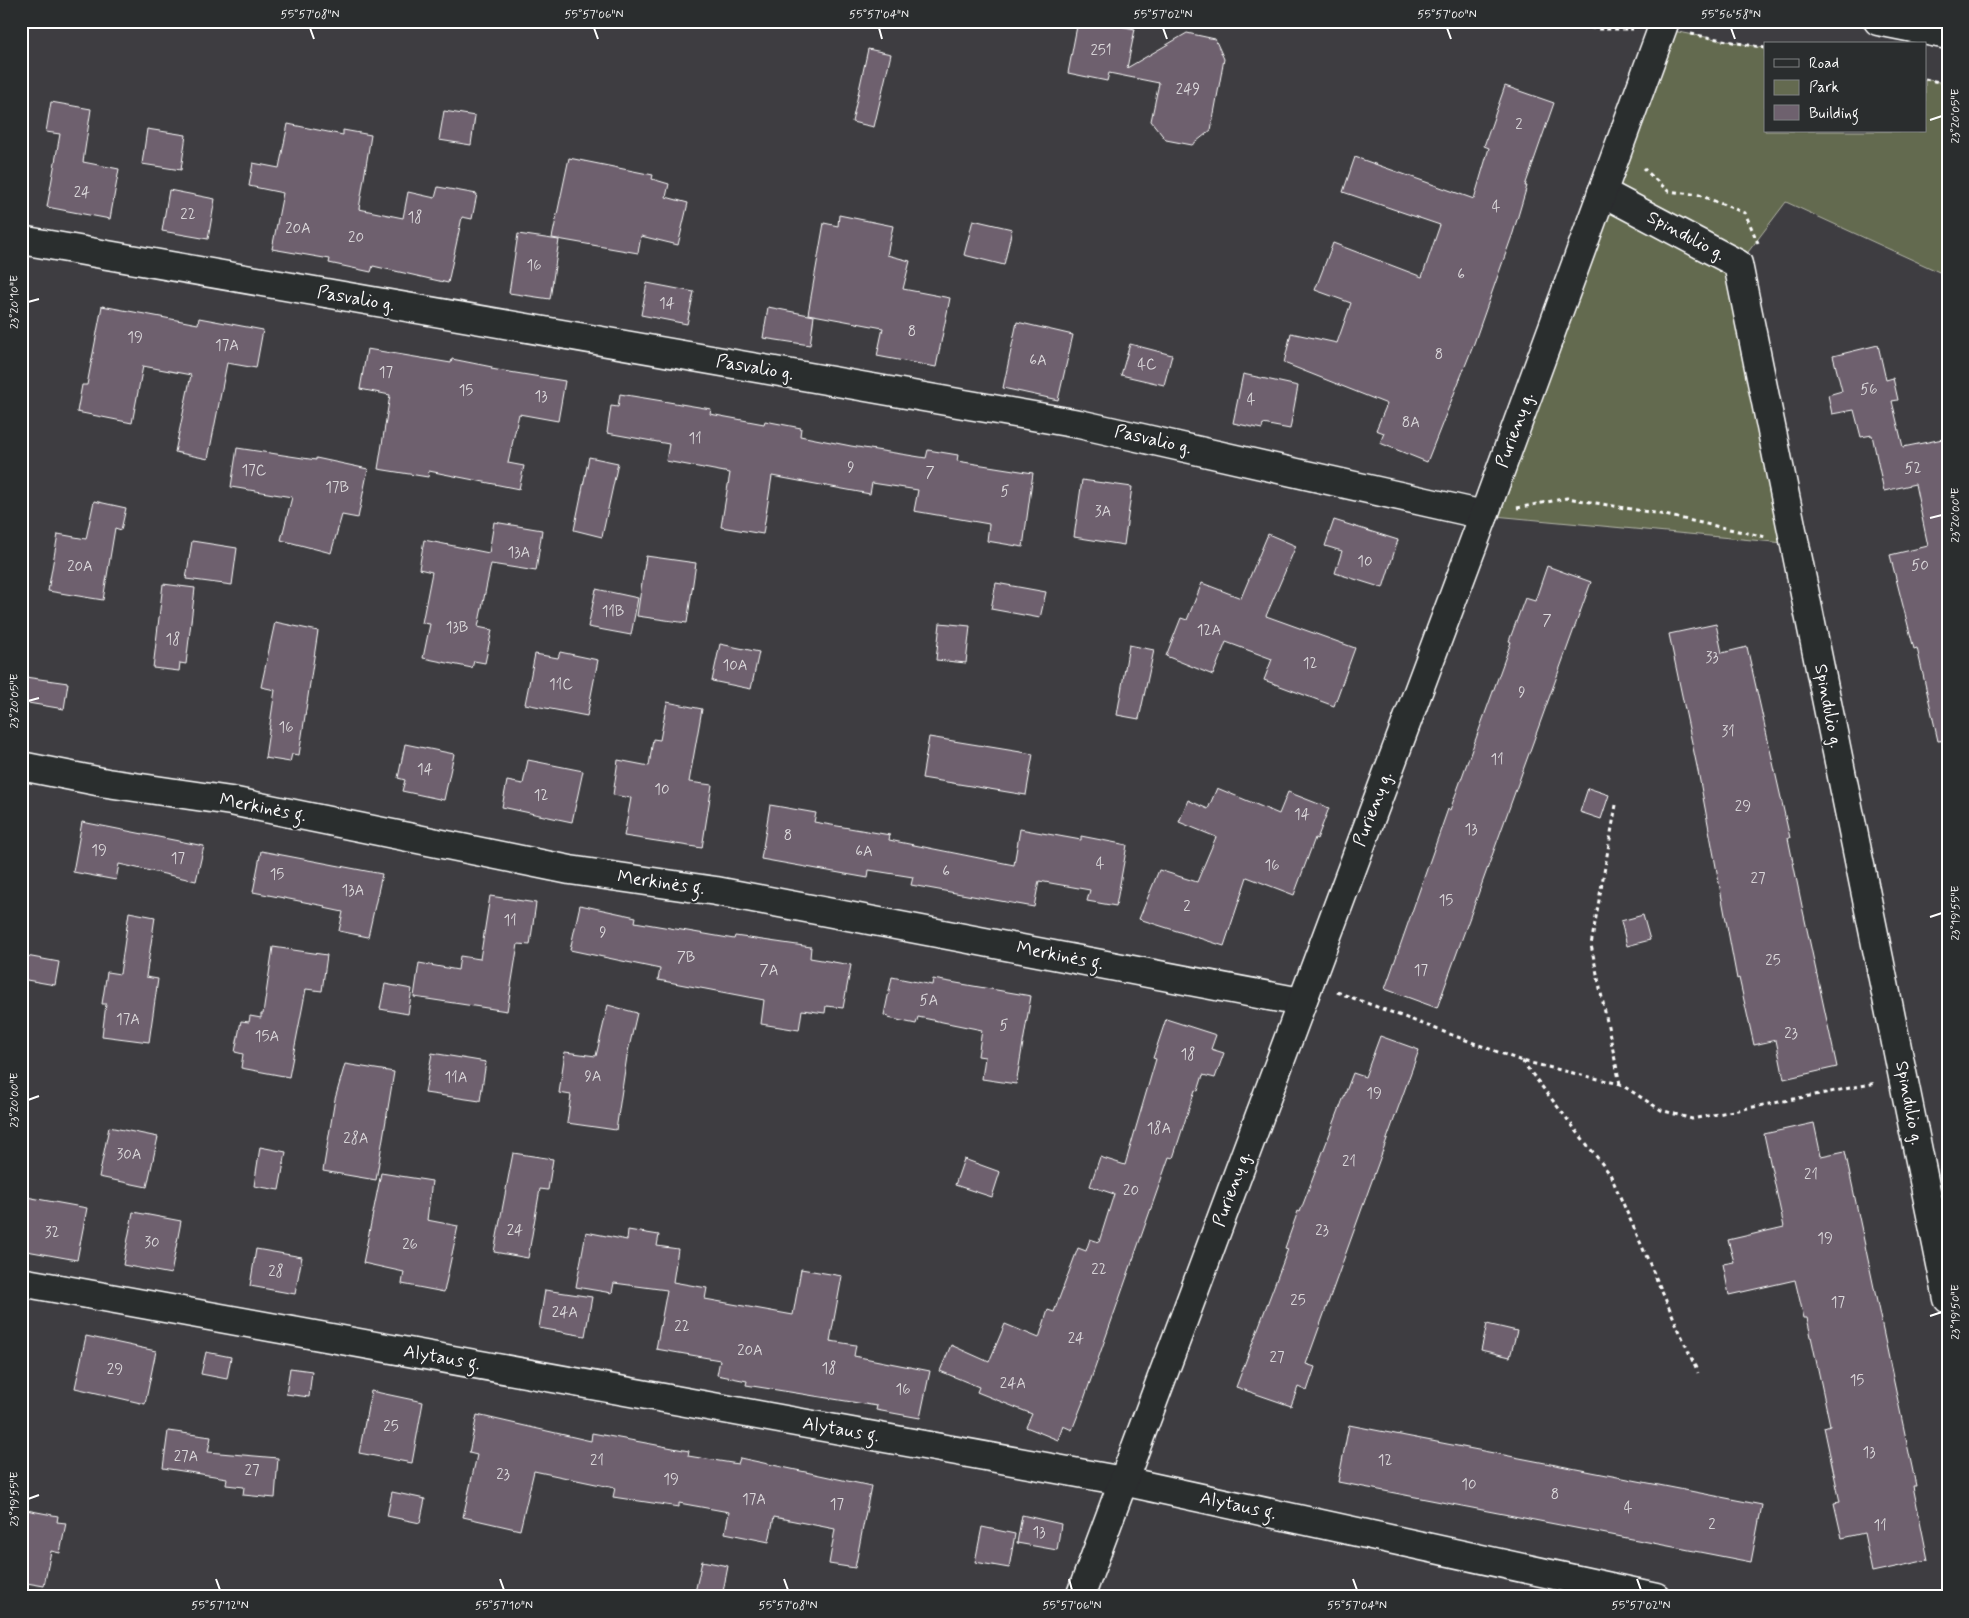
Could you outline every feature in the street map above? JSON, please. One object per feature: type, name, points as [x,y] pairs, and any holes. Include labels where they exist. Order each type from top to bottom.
[{"type":"main road","name":"Purienų g.","points":[[1080,1597],[1484,515],[1665,21]]},
{"type":"main road","points":[[1878,21],[1948,36]]},
{"type":"main road","name":"Spindulio g.","points":[[1602,192],[1738,264],[1948,1299]]},
{"type":"main road","name":"Pasvalio g.","points":[[21,240],[1079,424],[1484,515]]},
{"type":"main road","name":"Merkinės g.","points":[[21,766],[107,783],[231,801],[570,870],[716,891],[1305,992]]},
{"type":"main road","name":"Alytaus g.","points":[[21,1282],[1123,1481],[1656,1597]]},
{"type":"path","points":[[1926,79],[1948,84]]},
{"type":"path","points":[[1484,515],[1567,498],[1660,514],[1795,544]]},
{"type":"path","points":[[1616,805],[1591,945],[1620,1084]]},
{"type":"path","points":[[1305,992],[1522,1061],[1620,1084],[1661,1110],[1692,1119],[1904,1078]]},
{"type":"path","points":[[1522,1061],[1610,1174],[1698,1373]]},
{"type":"green space","points":[[1662,29],[1764,48],[1764,132],[1926,132],[1926,79],[1948,84],[1948,276],[1786,202],[1739,264],[1795,544],[1484,515]]},
{"type":"building","points":[[1078,21],[1094,21],[1135,29],[1127,68],[1187,33],[1215,39],[1224,59],[1211,130],[1192,145],[1166,140],[1151,121],[1159,83],[1109,73],[1107,81],[1068,73]]},
{"type":"building","points":[[868,49],[891,54],[874,127],[852,122]]},
{"type":"building","points":[[1505,86],[1554,103],[1525,186],[1527,186],[1513,233],[1473,346],[1427,462],[1380,443],[1384,433],[1376,430],[1387,404],[1284,363],[1291,333],[1337,343],[1351,303],[1315,290],[1333,243],[1422,277],[1440,225],[1343,192],[1355,157],[1474,199],[1489,148],[1484,146]]},
{"type":"building","points":[[51,102],[91,109],[83,162],[119,169],[110,219],[47,207],[60,134],[46,132]]},
{"type":"building","points":[[444,111],[475,116],[471,145],[439,140]]},
{"type":"building","points":[[288,124],[343,135],[343,130],[371,135],[359,209],[403,218],[408,192],[435,198],[438,187],[477,194],[472,219],[462,217],[448,283],[373,266],[371,272],[329,263],[330,259],[272,249],[283,193],[249,186],[253,163],[279,168]]},
{"type":"building","points":[[147,129],[186,135],[181,170],[142,164]]},
{"type":"building","points":[[569,158],[653,175],[652,179],[669,184],[666,197],[688,203],[678,245],[641,236],[638,253],[552,238]]},
{"type":"building","points":[[169,190],[215,199],[208,239],[162,231]]},
{"type":"building","points":[[839,215],[893,226],[887,255],[910,261],[903,289],[950,298],[936,367],[877,356],[883,328],[808,314],[824,223],[838,226]]},
{"type":"building","points":[[973,220],[1012,229],[1004,265],[964,255]]},
{"type":"building","points":[[518,234],[559,240],[550,299],[509,293]]},
{"type":"building","points":[[647,283],[694,292],[687,324],[641,315]]},
{"type":"building","points":[[102,306],[198,324],[199,318],[263,330],[256,368],[227,363],[208,459],[175,452],[191,375],[143,366],[132,423],[77,412],[82,385],[87,385]]},
{"type":"building","points":[[768,307],[814,316],[810,345],[763,338]]},
{"type":"building","points":[[1017,322],[1073,335],[1058,400],[1003,388]]},
{"type":"building","points":[[1130,344],[1172,355],[1164,385],[1121,375]]},
{"type":"building","points":[[1878,345],[1886,380],[1893,378],[1898,400],[1892,401],[1903,447],[1948,438],[1948,740],[1938,741],[1917,648],[1914,649],[1890,555],[1928,546],[1915,484],[1884,491],[1872,435],[1861,437],[1854,410],[1832,414],[1828,395],[1842,391],[1833,356]]},
{"type":"building","points":[[367,349],[451,363],[452,359],[492,367],[491,369],[565,381],[558,421],[519,414],[508,463],[524,466],[519,489],[429,471],[428,477],[378,469],[390,395],[360,389]]},
{"type":"building","points":[[1243,374],[1298,386],[1290,429],[1263,424],[1262,429],[1233,423]]},
{"type":"building","points":[[620,394],[711,409],[710,414],[764,424],[765,421],[801,428],[800,436],[851,446],[926,458],[928,450],[958,455],[957,461],[1033,473],[1023,547],[987,541],[989,524],[914,511],[918,490],[872,483],[870,494],[772,476],[763,534],[721,527],[730,473],[666,461],[669,444],[607,433],[611,406],[618,407]]},
{"type":"building","points":[[237,448],[316,460],[316,458],[368,469],[358,518],[342,515],[331,553],[281,540],[292,497],[231,487]]},
{"type":"building","points":[[589,457],[618,463],[602,537],[574,530]]},
{"type":"building","points":[[1082,480],[1132,487],[1124,545],[1074,537]]},
{"type":"building","points":[[94,501],[126,508],[121,530],[115,528],[103,600],[48,591],[58,534],[86,539]]},
{"type":"building","points":[[1334,520],[1398,540],[1383,588],[1335,573],[1342,551],[1325,546]]},
{"type":"building","points":[[494,522],[542,530],[536,571],[491,564],[478,627],[492,630],[485,663],[474,661],[472,668],[423,658],[430,624],[422,623],[432,572],[419,569],[424,540],[489,553]]},
{"type":"building","points":[[1268,534],[1296,546],[1266,616],[1355,648],[1334,706],[1264,680],[1272,659],[1226,642],[1213,675],[1166,656],[1181,618],[1187,620],[1202,583],[1241,598]]},
{"type":"building","points":[[192,541],[237,548],[232,585],[186,579]]},
{"type":"building","points":[[646,556],[696,563],[687,623],[637,616]]},
{"type":"building","points":[[1547,566],[1591,582],[1437,1008],[1385,989],[1448,809],[1450,810],[1511,642],[1509,641],[1525,598],[1535,601]]},
{"type":"building","points":[[996,583],[1046,592],[1040,618],[991,609]]},
{"type":"building","points":[[163,584],[195,588],[186,664],[180,663],[179,671],[153,668]]},
{"type":"building","points":[[596,589],[638,598],[631,635],[588,627]]},
{"type":"building","points":[[275,622],[318,631],[299,755],[292,754],[290,762],[265,758],[275,690],[261,687]]},
{"type":"building","points":[[940,623],[970,626],[966,663],[936,660]]},
{"type":"building","points":[[1716,624],[1722,653],[1747,647],[1790,838],[1788,838],[1837,1067],[1784,1079],[1776,1040],[1754,1045],[1739,978],[1737,979],[1699,776],[1669,634]]},
{"type":"building","points":[[720,644],[759,652],[751,689],[712,681]]},
{"type":"building","points":[[1129,645],[1154,650],[1139,719],[1117,715]]},
{"type":"building","points":[[560,652],[598,660],[587,716],[525,704],[535,654],[558,658]]},
{"type":"building","points":[[25,677],[68,683],[64,709],[22,702]]},
{"type":"building","points":[[667,702],[702,709],[689,782],[712,785],[702,848],[624,836],[631,798],[613,795],[618,760],[649,766],[653,739],[660,740]]},
{"type":"building","points":[[929,737],[1033,754],[1026,795],[922,778]]},
{"type":"building","points":[[405,744],[454,754],[444,800],[402,791],[405,780],[398,778]]},
{"type":"building","points":[[528,760],[583,771],[572,822],[502,807],[507,781],[523,784]]},
{"type":"building","points":[[1217,788],[1279,814],[1288,792],[1329,808],[1317,839],[1315,838],[1294,895],[1247,877],[1224,946],[1139,919],[1159,870],[1197,882],[1216,837],[1179,822],[1188,800],[1208,809]]},
{"type":"building","points":[[1588,788],[1609,795],[1601,819],[1580,812]]},
{"type":"building","points":[[770,805],[816,813],[814,822],[890,835],[889,840],[1014,865],[1020,829],[1081,840],[1081,836],[1127,845],[1116,906],[1087,901],[1090,890],[1039,881],[1034,907],[911,885],[913,877],[869,870],[868,878],[761,859]]},
{"type":"building","points":[[82,822],[204,846],[196,881],[119,864],[116,880],[73,872]]},
{"type":"building","points":[[261,851],[382,874],[368,937],[339,931],[343,912],[324,908],[325,906],[253,892]]},
{"type":"building","points":[[490,896],[536,903],[530,945],[518,944],[507,1011],[414,997],[419,963],[458,970],[460,956],[480,959]]},
{"type":"building","points":[[580,905],[636,917],[635,922],[734,939],[735,936],[811,947],[810,958],[851,965],[843,1008],[826,1006],[825,1013],[802,1010],[799,1030],[761,1024],[764,1000],[658,980],[660,969],[570,950]]},
{"type":"building","points":[[129,912],[155,917],[146,977],[158,979],[149,1042],[102,1036],[106,1004],[102,1004],[107,972],[120,974]]},
{"type":"building","points":[[1643,915],[1650,940],[1627,946],[1621,921]]},
{"type":"building","points":[[273,947],[327,955],[322,991],[306,989],[289,1077],[241,1068],[243,1054],[235,1052],[241,1021],[249,1022],[250,1016],[261,1018],[261,1014],[263,1014]]},
{"type":"building","points":[[21,955],[59,962],[55,985],[21,979]]},
{"type":"building","points":[[892,977],[932,985],[933,979],[1031,996],[1016,1084],[982,1079],[985,1057],[978,1056],[982,1030],[918,1017],[916,1024],[888,1018],[889,1016],[884,1015]]},
{"type":"building","points":[[385,984],[412,989],[408,1014],[380,1009]]},
{"type":"building","points":[[608,1005],[637,1013],[627,1056],[616,1130],[567,1123],[571,1095],[559,1093],[565,1052],[596,1056]]},
{"type":"building","points":[[1166,1019],[1216,1035],[1211,1049],[1224,1053],[1215,1078],[1203,1075],[1198,1091],[1195,1090],[1173,1158],[1169,1157],[1083,1402],[1072,1430],[1063,1426],[1058,1440],[1026,1427],[1032,1414],[977,1392],[979,1387],[940,1371],[951,1345],[989,1362],[1005,1324],[1039,1338],[1048,1310],[1054,1312],[1078,1248],[1086,1251],[1090,1239],[1099,1242],[1114,1194],[1090,1186],[1100,1157],[1125,1165],[1156,1059],[1153,1058]]},
{"type":"building","points":[[1380,1036],[1419,1050],[1306,1364],[1315,1367],[1307,1391],[1298,1387],[1291,1406],[1236,1387],[1288,1249],[1285,1248],[1298,1211],[1300,1212],[1353,1073],[1365,1077]]},
{"type":"building","points":[[432,1053],[486,1062],[480,1101],[425,1093]]},
{"type":"building","points":[[345,1064],[394,1072],[376,1180],[323,1171],[335,1099]]},
{"type":"building","points":[[1814,1123],[1821,1156],[1845,1151],[1916,1486],[1913,1486],[1928,1560],[1872,1572],[1864,1533],[1842,1538],[1834,1503],[1840,1502],[1824,1427],[1830,1425],[1807,1318],[1804,1318],[1795,1280],[1729,1295],[1723,1264],[1734,1262],[1728,1240],[1784,1227],[1764,1134]]},
{"type":"building","points":[[109,1127],[158,1137],[147,1187],[99,1177]]},
{"type":"building","points":[[260,1147],[286,1152],[279,1190],[254,1186]]},
{"type":"building","points":[[513,1153],[553,1159],[548,1190],[540,1189],[528,1258],[494,1252]]},
{"type":"building","points":[[964,1159],[1000,1172],[992,1197],[955,1185]]},
{"type":"building","points":[[381,1173],[432,1181],[427,1220],[458,1226],[444,1292],[402,1284],[404,1272],[363,1263]]},
{"type":"building","points":[[21,1196],[87,1208],[77,1260],[21,1250]]},
{"type":"building","points":[[133,1212],[181,1221],[171,1274],[123,1265]]},
{"type":"building","points":[[628,1230],[659,1235],[657,1246],[678,1249],[673,1282],[707,1288],[705,1299],[793,1315],[801,1269],[842,1276],[830,1341],[856,1345],[854,1356],[930,1371],[920,1418],[876,1410],[877,1406],[746,1385],[747,1381],[717,1375],[720,1360],[656,1349],[667,1290],[614,1283],[612,1293],[576,1287],[586,1232],[627,1240]]},
{"type":"building","points":[[256,1249],[302,1257],[295,1294],[250,1286]]},
{"type":"building","points":[[545,1290],[592,1297],[585,1336],[539,1328]]},
{"type":"building","points":[[1487,1324],[1517,1331],[1510,1357],[1481,1350]]},
{"type":"building","points":[[86,1336],[156,1351],[145,1404],[75,1388]]},
{"type":"building","points":[[206,1352],[231,1357],[227,1379],[201,1374]]},
{"type":"building","points":[[290,1368],[312,1371],[309,1397],[286,1394]]},
{"type":"building","points":[[371,1391],[423,1402],[412,1463],[359,1453]]},
{"type":"building","points":[[477,1415],[591,1441],[592,1433],[689,1451],[688,1456],[738,1464],[740,1458],[871,1486],[855,1568],[829,1564],[835,1529],[774,1517],[769,1542],[725,1533],[729,1512],[679,1503],[679,1507],[613,1497],[615,1488],[534,1471],[520,1530],[463,1517],[477,1455],[469,1453]]},
{"type":"building","points":[[1349,1425],[1762,1505],[1751,1562],[1338,1482]]},
{"type":"building","points":[[168,1431],[211,1437],[208,1452],[278,1458],[275,1498],[243,1495],[244,1487],[226,1485],[227,1478],[163,1468]]},
{"type":"building","points":[[392,1492],[425,1499],[420,1523],[387,1516]]},
{"type":"building","points":[[21,1509],[58,1516],[57,1522],[66,1523],[60,1553],[51,1551],[44,1586],[21,1582]]},
{"type":"building","points":[[1022,1515],[1061,1524],[1057,1550],[1017,1543]]},
{"type":"building","points":[[982,1527],[1015,1534],[1009,1568],[975,1562]]},
{"type":"building","points":[[702,1561],[728,1566],[722,1597],[694,1597]]}]
